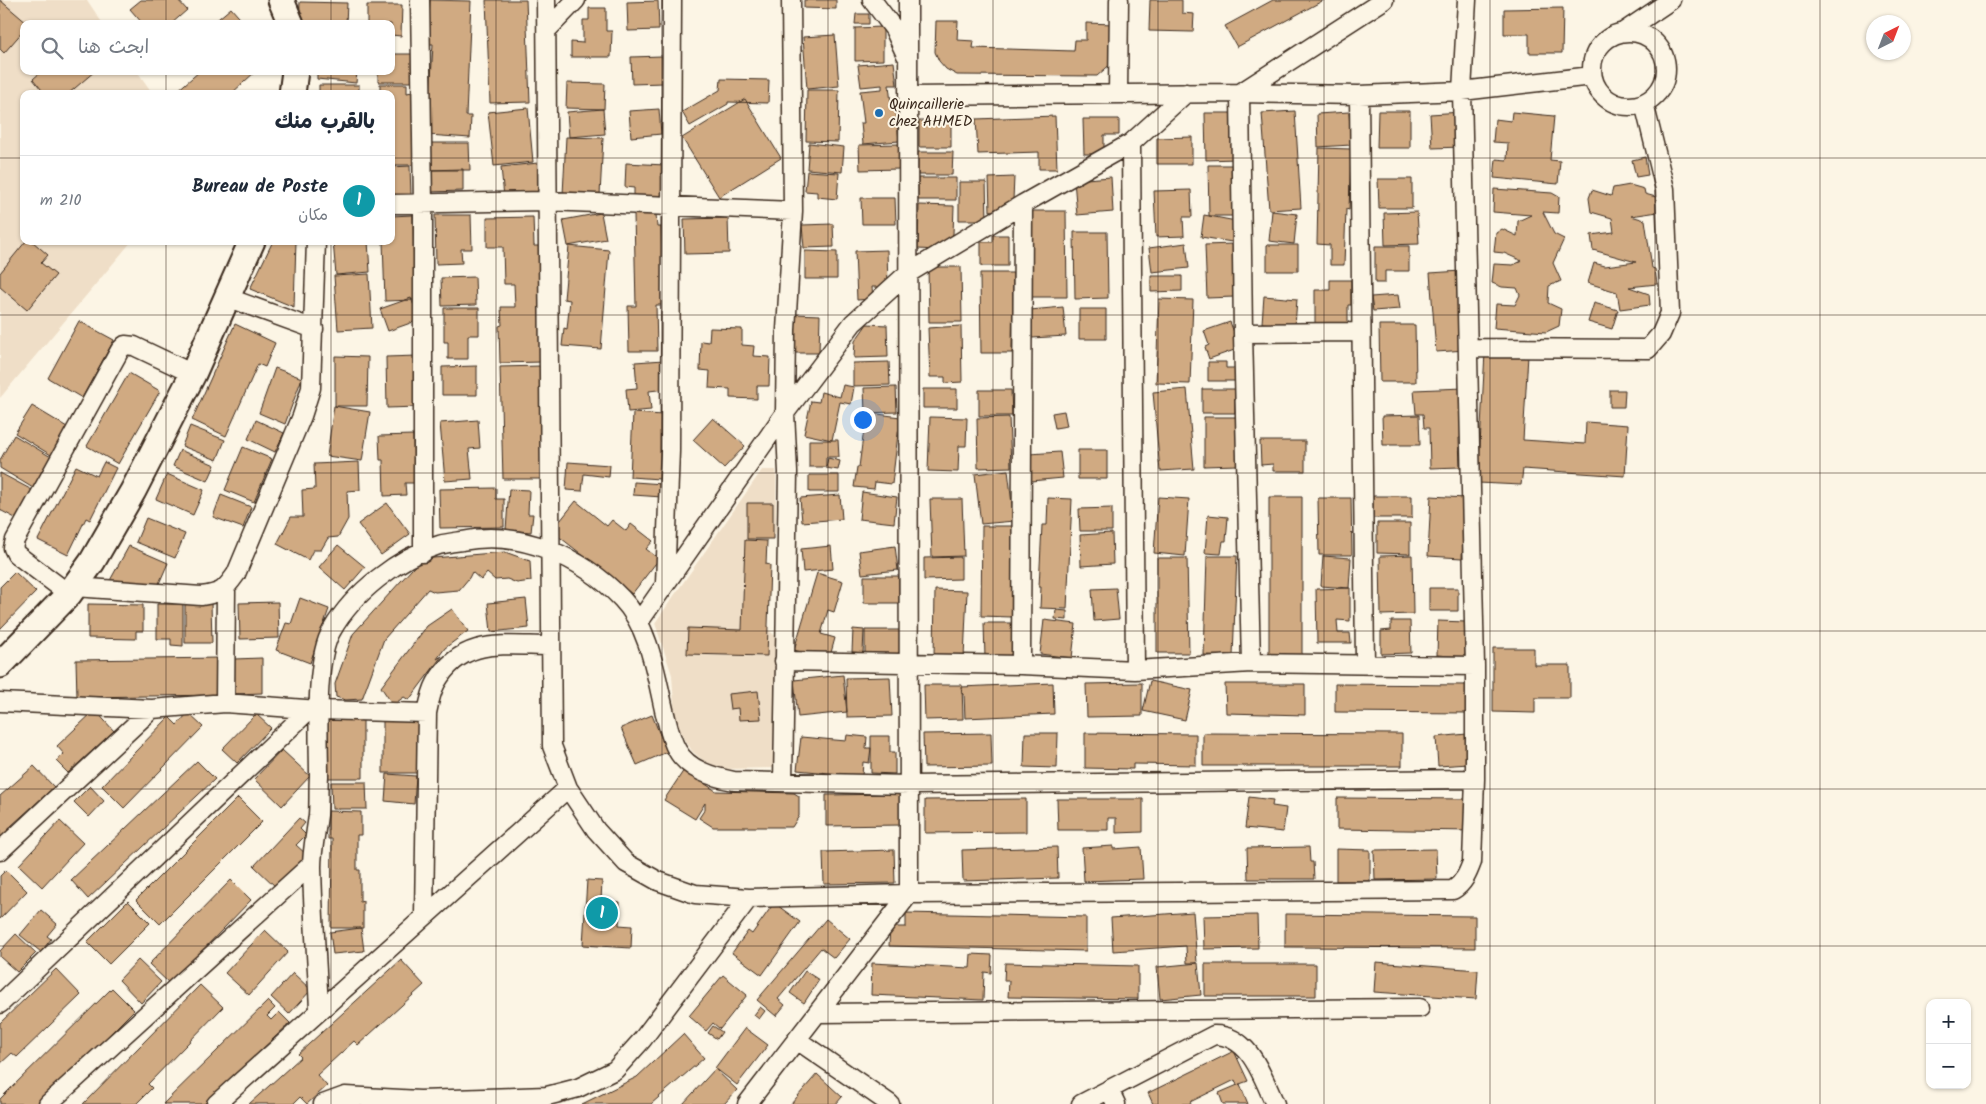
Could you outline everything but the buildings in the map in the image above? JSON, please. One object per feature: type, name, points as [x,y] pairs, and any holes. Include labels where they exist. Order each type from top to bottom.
[{"type":"main road","points":[[292,90],[294,75]]},
{"type":"main road","points":[[0,665],[72,591],[92,562],[133,491],[193,374],[250,245]]},
{"type":"street","points":[[420,0],[423,204],[423,552]]},
{"type":"street","points":[[546,0],[552,746],[568,788],[596,830],[626,863],[658,881],[695,894],[750,898],[909,894],[1454,890],[1462,882],[1472,862],[1475,779],[1475,666],[1462,91],[1467,0]]},
{"type":"street","points":[[547,30],[576,0]]},
{"type":"street","points":[[665,584],[670,451],[672,0]]},
{"type":"street","points":[[783,782],[788,472],[785,413],[786,330],[793,211],[791,0]]},
{"type":"street","points":[[872,0],[894,29],[908,59]]},
{"type":"street","points":[[747,1104],[909,894],[908,0]]},
{"type":"street","points":[[1118,94],[1119,0]]},
{"type":"street","points":[[1240,92],[1384,0]]},
{"type":"street","points":[[1625,31],[1640,32],[1652,39],[1661,48],[1666,61],[1666,74],[1663,86],[1655,97],[1644,104],[1631,106],[1612,101],[1597,88],[1592,76],[1592,60],[1599,46],[1610,36],[1625,31],[1671,0]]},
{"type":"street","points":[[909,96],[1240,92],[1359,95],[1462,91],[1592,76]]},
{"type":"street","points":[[1240,92],[1243,333],[1251,663]]},
{"type":"street","points":[[639,622],[785,413],[853,323],[907,274],[1023,204],[1131,143],[1186,93]]},
{"type":"street","points":[[1359,95],[1365,665]]},
{"type":"street","points":[[1468,348],[1648,349],[1661,334],[1670,313],[1666,189],[1644,104]]},
{"type":"street","points":[[1131,143],[1135,670]]},
{"type":"street","points":[[395,204],[547,201],[793,211]]},
{"type":"street","points":[[1022,664],[1023,204]]},
{"type":"street","points":[[193,374],[134,346],[125,345],[120,350],[15,540],[13,548],[16,554],[72,591],[202,596],[217,594],[226,589],[236,574],[302,416],[311,388],[316,245]]},
{"type":"street","points":[[226,297],[314,329]]},
{"type":"street","points":[[1243,333],[1362,332]]},
{"type":"street","points":[[319,1010],[312,864],[318,813],[315,709],[323,655],[331,630],[353,602],[375,581],[400,563],[438,546],[475,538],[514,539],[567,558],[601,580],[624,600],[639,622],[653,664],[668,726],[677,751],[692,766],[712,777],[734,781],[909,785],[1475,779]]},
{"type":"street","points":[[225,703],[226,589]]},
{"type":"street","points":[[424,916],[426,713],[435,684],[449,664],[468,651],[489,646],[551,646]]},
{"type":"street","points":[[784,661],[1022,664],[1135,670],[1251,663],[1475,666]]},
{"type":"street","points":[[0,702],[152,708],[225,703],[315,709],[426,713]]},
{"type":"street","points":[[0,851],[152,708]]},
{"type":"street","points":[[0,1004],[315,709]]},
{"type":"street","points":[[216,1104],[568,788]]},
{"type":"street","points":[[48,1104],[312,864]]},
{"type":"street","points":[[323,1104],[329,1100],[346,1096],[420,1102],[547,1096],[578,1088],[615,1070],[642,1040],[750,898]]},
{"type":"street","points":[[818,1013],[1420,1008]]},
{"type":"street","points":[[1081,1104],[1112,1097],[1207,1037],[1214,1035],[1224,1035],[1234,1039],[1250,1053],[1275,1104]]},
{"type":"street","points":[[797,1040],[890,1104]]},
{"type":"shaded area","points":[[0,0],[87,0],[100,20],[20,20],[20,75],[140,75],[150,90],[20,90],[20,245],[129,245],[0,398]]},
{"type":"shaded area","points":[[762,470],[776,470],[776,533],[767,540],[765,626],[775,636],[775,768],[724,769],[705,762],[692,751],[680,731],[675,720],[672,675],[655,623]]},
{"type":"place","name":"Quincaillerie chez AHMED","points":[[879,113]]},
{"type":"place","name":"Bureau de Poste","points":[[602,913]]}]
